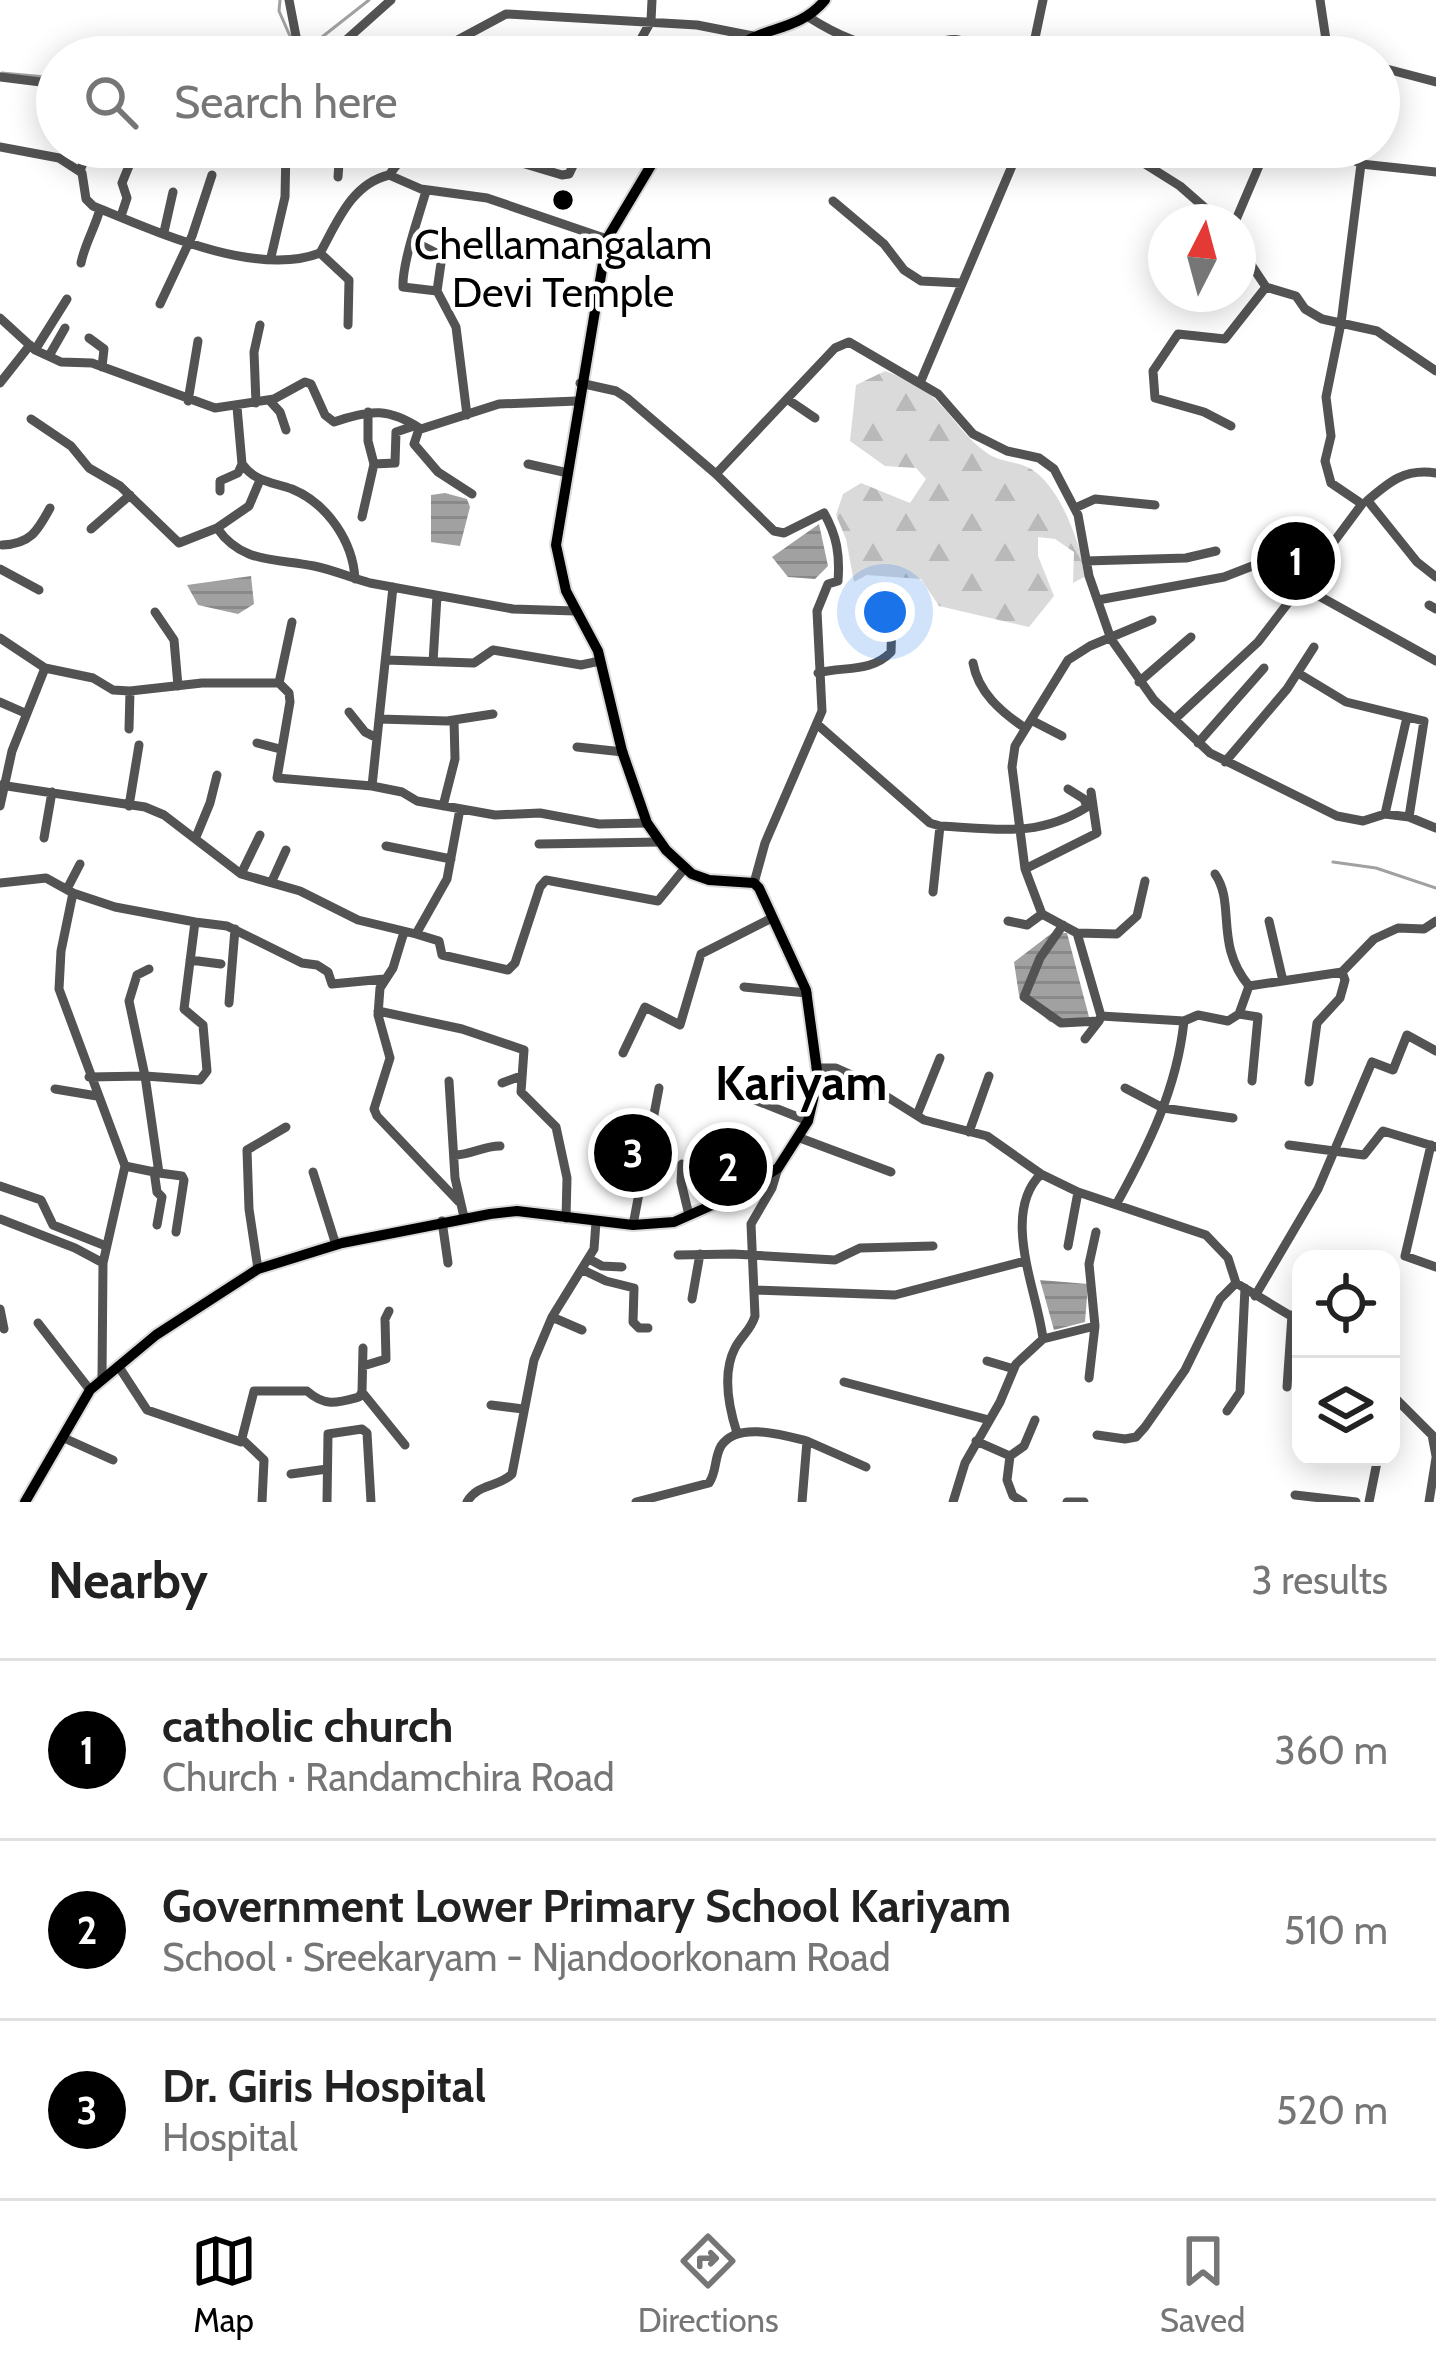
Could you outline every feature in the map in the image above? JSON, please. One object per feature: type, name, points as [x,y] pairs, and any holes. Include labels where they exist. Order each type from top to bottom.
[{"type":"main road","points":[[753,36],[810,18],[825,0]]},
{"type":"main road","points":[[25,1502],[90,1390],[102,1378],[156,1335],[258,1269],[442,1221],[517,1211],[655,1225],[737,1194],[778,1168],[808,1121],[816,1096],[816,1068],[807,993],[754,883],[709,880],[684,869],[647,823],[600,662],[561,578],[556,545],[607,239],[649,168]]},
{"type":"street","points":[[289,0],[296,36]]},
{"type":"street","points":[[351,36],[391,0]]},
{"type":"street","points":[[643,36],[651,21],[652,0]]},
{"type":"street","points":[[1035,36],[1043,0]]},
{"type":"street","points":[[1320,0],[1328,36]]},
{"type":"street","points":[[465,36],[506,14],[697,25],[753,36]]},
{"type":"street","points":[[810,18],[846,36]]},
{"type":"street","points":[[1400,73],[1436,82]]},
{"type":"street","points":[[0,77],[36,81]]},
{"type":"street","points":[[0,147],[36,150]]},
{"type":"street","points":[[77,168],[86,199],[100,209],[186,243],[244,257],[302,259],[320,253],[353,196],[394,168]]},
{"type":"street","points":[[121,216],[128,197],[122,183],[128,168]]},
{"type":"street","points":[[271,257],[285,197],[286,168]]},
{"type":"street","points":[[338,177],[339,168]]},
{"type":"street","points":[[538,168],[562,175],[572,168]]},
{"type":"street","points":[[920,383],[1013,168]]},
{"type":"street","points":[[1151,168],[1200,204]]},
{"type":"street","points":[[1243,204],[1258,168]]},
{"type":"street","points":[[1360,168],[1341,323],[1326,397],[1331,436],[1326,469],[1334,487],[1365,502],[1436,578]]},
{"type":"street","points":[[1398,168],[1436,172]]},
{"type":"street","points":[[160,304],[212,175]]},
{"type":"street","points":[[389,175],[426,190],[487,198],[607,239]]},
{"type":"street","points":[[426,190],[403,286],[437,291]]},
{"type":"street","points":[[164,232],[173,192]]},
{"type":"street","points":[[833,201],[921,281],[961,283]]},
{"type":"street","points":[[81,263],[86,237],[100,209]]},
{"type":"street","points":[[413,241],[442,256],[437,291],[456,327],[467,415]]},
{"type":"street","points":[[320,253],[349,280],[348,325]]},
{"type":"street","points":[[1256,270],[1267,286],[1296,296],[1312,315],[1377,331],[1436,371]]},
{"type":"street","points":[[1231,427],[1204,412],[1155,398],[1153,371],[1178,334],[1226,339],[1267,286]]},
{"type":"street","points":[[0,382],[33,348],[67,299]]},
{"type":"street","points":[[0,319],[49,356],[102,367],[215,408],[269,400],[305,382],[311,384],[325,415],[334,422],[368,412],[403,416],[417,427]]},
{"type":"street","points":[[256,403],[254,352],[260,325]]},
{"type":"street","points":[[49,356],[64,328]]},
{"type":"street","points":[[89,338],[104,349],[102,367]]},
{"type":"street","points":[[188,401],[198,341]]},
{"type":"street","points":[[716,473],[835,348],[849,342],[938,394],[973,434],[1007,451],[1039,458],[1054,469],[1075,508],[1111,638],[1138,682],[1198,743],[1226,762],[1337,816],[1363,820],[1385,814],[1436,828]]},
{"type":"street","points":[[580,383],[616,391],[716,473],[775,531],[784,533],[824,513],[835,534],[838,581],[828,584],[817,610],[823,698],[818,725],[765,843],[754,883]]},
{"type":"street","points":[[788,399],[815,418]]},
{"type":"street","points":[[269,400],[280,412],[286,430]]},
{"type":"street","points":[[374,464],[395,463],[396,432],[499,404],[577,401]]},
{"type":"street","points":[[220,491],[220,481],[238,473],[242,464],[237,407]]},
{"type":"street","points":[[362,517],[374,464],[368,412]]},
{"type":"street","points":[[31,418],[71,446],[89,468],[130,495],[179,543],[218,528],[249,506],[260,480]]},
{"type":"street","points":[[417,427],[414,444],[438,472],[472,494]]},
{"type":"street","points":[[242,464],[260,480],[307,497],[335,525],[354,554],[356,579]]},
{"type":"street","points":[[528,464],[568,473]]},
{"type":"street","points":[[1174,719],[1258,642],[1365,502],[1393,478],[1436,473]]},
{"type":"street","points":[[91,529],[130,495]]},
{"type":"street","points":[[1075,508],[1095,499],[1155,505]]},
{"type":"street","points":[[1,547],[31,538],[50,508]]},
{"type":"street","points":[[218,528],[257,560],[305,564],[356,579],[513,609],[575,611]]},
{"type":"street","points":[[1086,561],[1186,558],[1216,551]]},
{"type":"street","points":[[1098,600],[1224,577],[1273,558]]},
{"type":"street","points":[[0,569],[39,590]]},
{"type":"street","points":[[1301,586],[1436,661]]},
{"type":"street","points":[[372,786],[393,587]]},
{"type":"street","points":[[433,662],[437,596]]},
{"type":"street","points":[[155,612],[174,640],[178,686]]},
{"type":"street","points":[[818,673],[880,663],[890,652],[892,620]]},
{"type":"street","points":[[1145,881],[1137,916],[1117,934],[1077,933],[1042,914],[1025,868],[1012,767],[1015,746],[1061,668],[1079,652],[1152,620]]},
{"type":"street","points":[[279,683],[292,622]]},
{"type":"street","points":[[1138,682],[1191,637]]},
{"type":"street","points":[[0,638],[46,668],[93,678],[113,690],[279,683],[289,693],[290,702],[277,778],[372,786],[460,809],[521,816],[540,813],[598,824],[647,823]]},
{"type":"street","points":[[1226,762],[1314,647]]},
{"type":"street","points":[[386,660],[475,663],[493,650],[560,663],[600,662]]},
{"type":"street","points":[[973,662],[988,696],[1028,724],[1062,736]]},
{"type":"street","points":[[0,806],[26,713],[46,668]]},
{"type":"street","points":[[1198,743],[1264,668]]},
{"type":"street","points":[[1298,673],[1346,702],[1424,721],[1409,817]]},
{"type":"street","points":[[129,729],[130,691]]},
{"type":"street","points":[[0,702],[26,713]]},
{"type":"street","points":[[349,712],[365,732],[377,738]]},
{"type":"street","points":[[379,719],[454,720],[493,714]]},
{"type":"street","points":[[1385,814],[1407,717]]},
{"type":"street","points":[[443,806],[455,759],[454,720]]},
{"type":"street","points":[[818,725],[930,823],[940,826],[1049,828],[1088,807],[1068,789]]},
{"type":"street","points":[[257,742],[280,749]]},
{"type":"street","points":[[130,806],[139,746]]},
{"type":"street","points":[[577,747],[623,752]]},
{"type":"street","points":[[196,837],[217,775]]},
{"type":"street","points":[[2,786],[164,814],[242,874],[315,897],[358,920],[439,941],[442,955],[508,970],[515,963],[546,880],[658,901],[684,869]]},
{"type":"street","points":[[44,838],[52,792]]},
{"type":"street","points":[[1025,868],[1097,832],[1091,792]]},
{"type":"street","points":[[459,1202],[374,1108],[391,1058],[378,1011],[384,980],[410,933],[442,893],[460,809]]},
{"type":"street","points":[[933,892],[940,826]]},
{"type":"street","points":[[242,874],[260,835]]},
{"type":"street","points":[[538,844],[660,842]]},
{"type":"street","points":[[386,846],[451,859]]},
{"type":"street","points":[[272,881],[286,850]]},
{"type":"street","points":[[80,864],[70,891],[59,989],[125,1166],[103,1263],[102,1378]]},
{"type":"street","points":[[1215,874],[1222,885],[1231,962],[1249,986]]},
{"type":"street","points":[[0,883],[46,878],[115,907],[235,929],[302,963],[317,965],[328,972],[332,984],[384,980]]},
{"type":"street","points":[[1008,921],[1027,925],[1042,914]]},
{"type":"street","points":[[623,1053],[645,1007],[680,1025],[703,952],[772,918]]},
{"type":"street","points":[[1269,921],[1283,981]]},
{"type":"street","points":[[1249,986],[1342,972],[1374,939],[1398,928],[1424,929],[1436,921]]},
{"type":"street","points":[[89,1077],[206,1077],[203,1025],[184,1010],[195,922]]},
{"type":"street","points":[[1064,925],[1029,979],[1024,1000],[1061,1023],[1184,1021],[1198,1015],[1228,1021],[1239,1014],[1249,986]]},
{"type":"street","points":[[229,1003],[235,929]]},
{"type":"street","points":[[1077,933],[1100,1019]]},
{"type":"street","points":[[190,960],[221,964]]},
{"type":"street","points":[[149,970],[137,975],[129,1001],[162,1197],[158,1225]]},
{"type":"street","points":[[1309,1082],[1317,1023],[1340,998],[1346,980],[1342,972]]},
{"type":"street","points":[[744,987],[807,993]]},
{"type":"street","points":[[378,1011],[462,1029],[524,1050],[521,1092],[556,1126],[567,1178],[566,1218]]},
{"type":"street","points":[[1239,1014],[1258,1017],[1252,1081]]},
{"type":"street","points":[[1084,1039],[1100,1019]]},
{"type":"street","points":[[1117,1203],[1180,1062],[1184,1021]]},
{"type":"street","points":[[1256,1296],[1292,1238],[1372,1062],[1393,1070],[1407,1035],[1436,1051]]},
{"type":"street","points":[[917,1115],[940,1058]]},
{"type":"street","points":[[816,1068],[836,1068],[917,1115],[987,1136],[1041,1174],[1078,1192],[1206,1235],[1228,1258],[1240,1285],[1240,1393],[1227,1411]]},
{"type":"street","points":[[502,1083],[521,1076]]},
{"type":"street","points":[[969,1132],[989,1076]]},
{"type":"street","points":[[448,1081],[464,1217]]},
{"type":"street","points":[[633,1225],[659,1088]]},
{"type":"street","points":[[1125,1088],[1163,1108],[1233,1118]]},
{"type":"street","points":[[55,1089],[97,1096]]},
{"type":"street","points":[[755,1100],[808,1121]]},
{"type":"street","points":[[258,1269],[247,1150],[286,1127]]},
{"type":"street","points":[[1289,1145],[1364,1155],[1383,1131],[1434,1146],[1406,1256],[1436,1267]]},
{"type":"street","points":[[800,1138],[892,1172]]},
{"type":"street","points":[[454,1155],[500,1146]]},
{"type":"street","points":[[682,1165],[689,1215]]},
{"type":"street","points":[[125,1166],[184,1180],[176,1232]]},
{"type":"street","points":[[737,1433],[728,1390],[733,1351],[752,1328],[752,1218],[772,1189],[778,1168]]},
{"type":"street","points":[[313,1172],[336,1245]]},
{"type":"street","points":[[1041,1174],[1027,1201],[1025,1261],[1043,1339]]},
{"type":"street","points":[[0,1186],[41,1200],[53,1226],[106,1246]]},
{"type":"street","points":[[1068,1246],[1078,1192]]},
{"type":"street","points":[[0,1220],[103,1263]]},
{"type":"street","points":[[442,1221],[448,1263]]},
{"type":"street","points":[[466,1502],[473,1491],[512,1474],[534,1360],[552,1317],[589,1258],[596,1222]]},
{"type":"street","points":[[1089,1378],[1095,1326],[1089,1264],[1096,1232]]},
{"type":"street","points":[[678,1255],[835,1260],[860,1248],[933,1246]]},
{"type":"street","points":[[692,1299],[700,1255]]},
{"type":"street","points":[[589,1258],[602,1266],[622,1267]]},
{"type":"street","points":[[755,1290],[895,1295],[1025,1261]]},
{"type":"street","points":[[583,1270],[634,1288],[633,1322],[648,1328]]},
{"type":"street","points":[[1240,1285],[1292,1316]]},
{"type":"street","points":[[1097,1435],[1136,1437],[1185,1370],[1220,1299],[1240,1285]]},
{"type":"street","points":[[0,1309],[4,1329]]},
{"type":"street","points":[[363,1366],[386,1359],[389,1311]]},
{"type":"street","points":[[552,1317],[582,1330]]},
{"type":"street","points":[[38,1323],[90,1390]]},
{"type":"street","points":[[953,1502],[976,1442],[1022,1354],[1043,1339],[1095,1326]]},
{"type":"street","points":[[244,1441],[254,1391],[307,1391],[331,1404],[359,1397],[363,1348]]},
{"type":"street","points":[[1287,1388],[1292,1349]]},
{"type":"street","points":[[987,1361],[1014,1369]]},
{"type":"street","points":[[119,1367],[147,1410],[244,1441],[265,1460],[262,1502]]},
{"type":"street","points":[[844,1382],[989,1420]]},
{"type":"street","points":[[362,1391],[405,1445]]},
{"type":"street","points":[[1400,1402],[1432,1436],[1436,1457],[1432,1495]]},
{"type":"street","points":[[491,1405],[523,1409]]},
{"type":"street","points":[[1421,1422],[1436,1418]]},
{"type":"street","points":[[1022,1502],[1012,1496],[1007,1480],[1010,1456],[1024,1446],[1035,1420]]},
{"type":"street","points":[[184,1436],[191,1423]]},
{"type":"street","points":[[327,1502],[328,1434],[364,1430],[371,1502]]},
{"type":"street","points":[[636,1502],[712,1481],[722,1444],[737,1433],[806,1441],[866,1467]]},
{"type":"street","points":[[64,1438],[113,1460]]},
{"type":"street","points":[[802,1502],[806,1441]]},
{"type":"street","points":[[976,1442],[1010,1456]]},
{"type":"street","points":[[1370,1502],[1376,1466]]},
{"type":"street","points":[[292,1474],[327,1468]]},
{"type":"street","points":[[1295,1495],[1356,1502]]},
{"type":"street","points":[[1067,1502],[1084,1502]]},
{"type":"green space","points":[[885,371],[929,393],[987,453],[1042,477],[1060,502],[1086,576],[1073,583],[1074,552],[1055,539],[1038,537],[1038,556],[1054,596],[1029,627],[939,606],[921,579],[867,575],[854,582],[836,515],[843,494],[861,483],[910,503],[926,479],[916,468],[885,466],[850,441],[856,385]]},
{"type":"shaded area","points":[[431,495],[467,499],[470,507],[460,546],[431,542]]},
{"type":"shaded area","points":[[819,524],[828,566],[815,579],[788,577],[772,557]]},
{"type":"shaded area","points":[[251,576],[254,604],[238,614],[198,605],[187,585]]},
{"type":"shaded area","points":[[1052,933],[1067,933],[1089,1017],[1050,1022],[1019,995],[1014,962]]},
{"type":"shaded area","points":[[1040,1280],[1088,1284],[1085,1322],[1054,1330]]},
{"type":"waterway","points":[[280,0],[279,11],[290,36]]},
{"type":"waterway","points":[[323,36],[369,0]]},
{"type":"waterway","points":[[2,73],[36,76]]},
{"type":"waterway","points":[[1333,862],[1376,868],[1436,888]]},
{"type":"place","name":"Chellamangalam Devi Temple","points":[[563,200]]},
{"type":"place","name":"catholic church","points":[[1296,561]]},
{"type":"place","name":"Dr. Giris Hospital","points":[[633,1153]]},
{"type":"place","name":"Government Lower Primary School Kariyam","points":[[728,1167]]},
{"type":"district","name":"Kariyam","points":[[801,1083]]}]
